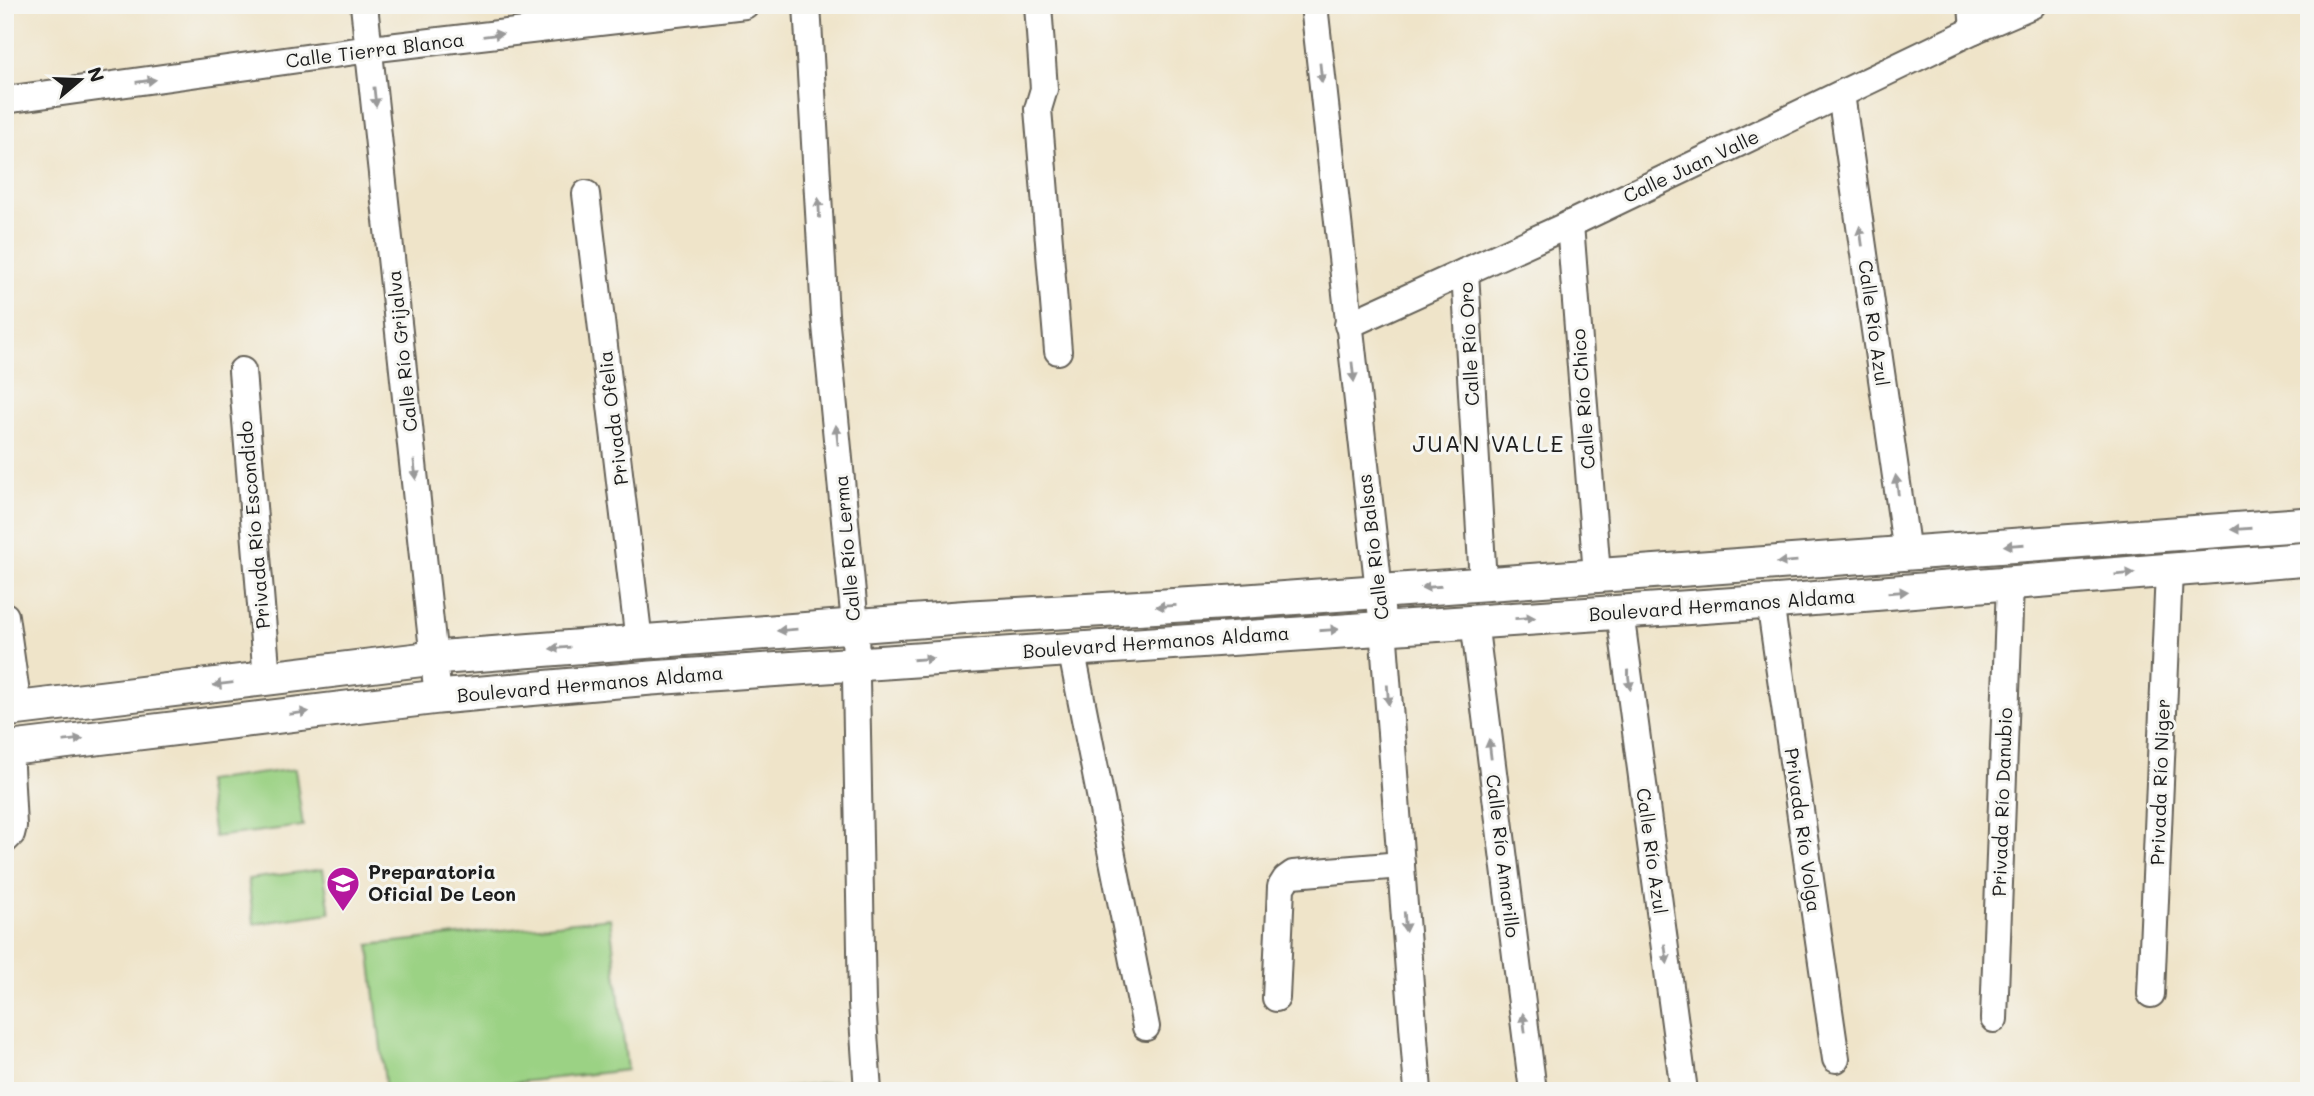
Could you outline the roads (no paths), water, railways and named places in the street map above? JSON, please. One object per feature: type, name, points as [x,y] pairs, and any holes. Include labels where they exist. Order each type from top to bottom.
[{"type":"main road","name":"Boulevard Hermanos Aldama","points":[[12,709],[435,659],[855,624],[1234,602],[2309,524]]},
{"type":"main road","name":"Boulevard Hermanos Aldama","points":[[7,749],[438,696],[855,663],[1770,602],[2309,559]]},
{"type":"street","name":"Calle Río Grijalva","points":[[365,5],[438,696]]},
{"type":"street","name":"Calle Tierra Blanca","points":[[5,100],[370,50],[745,5]]},
{"type":"street","name":"Calle Río Lerma","points":[[807,5],[825,316],[855,624],[862,1004],[868,1091]]},
{"type":"street","points":[[1038,5],[1044,89],[1038,109],[1058,351]]},
{"type":"street","name":"Calle Río Balsas","points":[[1314,5],[1383,627],[1418,1091]]},
{"type":"street","name":"Calle Juan Valle","points":[[1348,325],[1570,224],[1841,94],[1973,18],[2032,5]]},
{"type":"street","name":"Calle Río Azul","points":[[1841,94],[1907,552]]},
{"type":"street","name":"Privada Ofelia","points":[[586,194],[639,642]]},
{"type":"street","name":"Calle Río Chico","points":[[1570,224],[1597,575]]},
{"type":"street","name":"Calle Río Oro","points":[[1465,272],[1483,583]]},
{"type":"street","name":"Privada Río Escondido","points":[[242,371],[267,679]]},
{"type":"street","name":"Privada Río Niger","points":[[2151,994],[2169,571]]},
{"type":"street","name":"Privada Río Danubio","points":[[1994,1019],[2010,584]]},
{"type":"street","name":"Privada Río Volga","points":[[1770,602],[1836,1059]]},
{"type":"street","name":"Calle Río Azul","points":[[1620,612],[1684,1091]]},
{"type":"street","points":[[5,616],[12,709]]},
{"type":"street","name":"Calle Río Amarillo","points":[[1474,621],[1533,1091]]},
{"type":"street","points":[[1071,648],[1146,1027]]},
{"type":"street","points":[[5,840],[11,834],[13,826],[7,749]]},
{"type":"street","points":[[1276,998],[1281,887],[1286,879],[1293,874],[1401,865]]},
{"type":"place","name":"Preparatoria Oficial De Leon","points":[[343,913]]},
{"type":"district","name":"JUAN VALLE","points":[[1489,444]]}]
